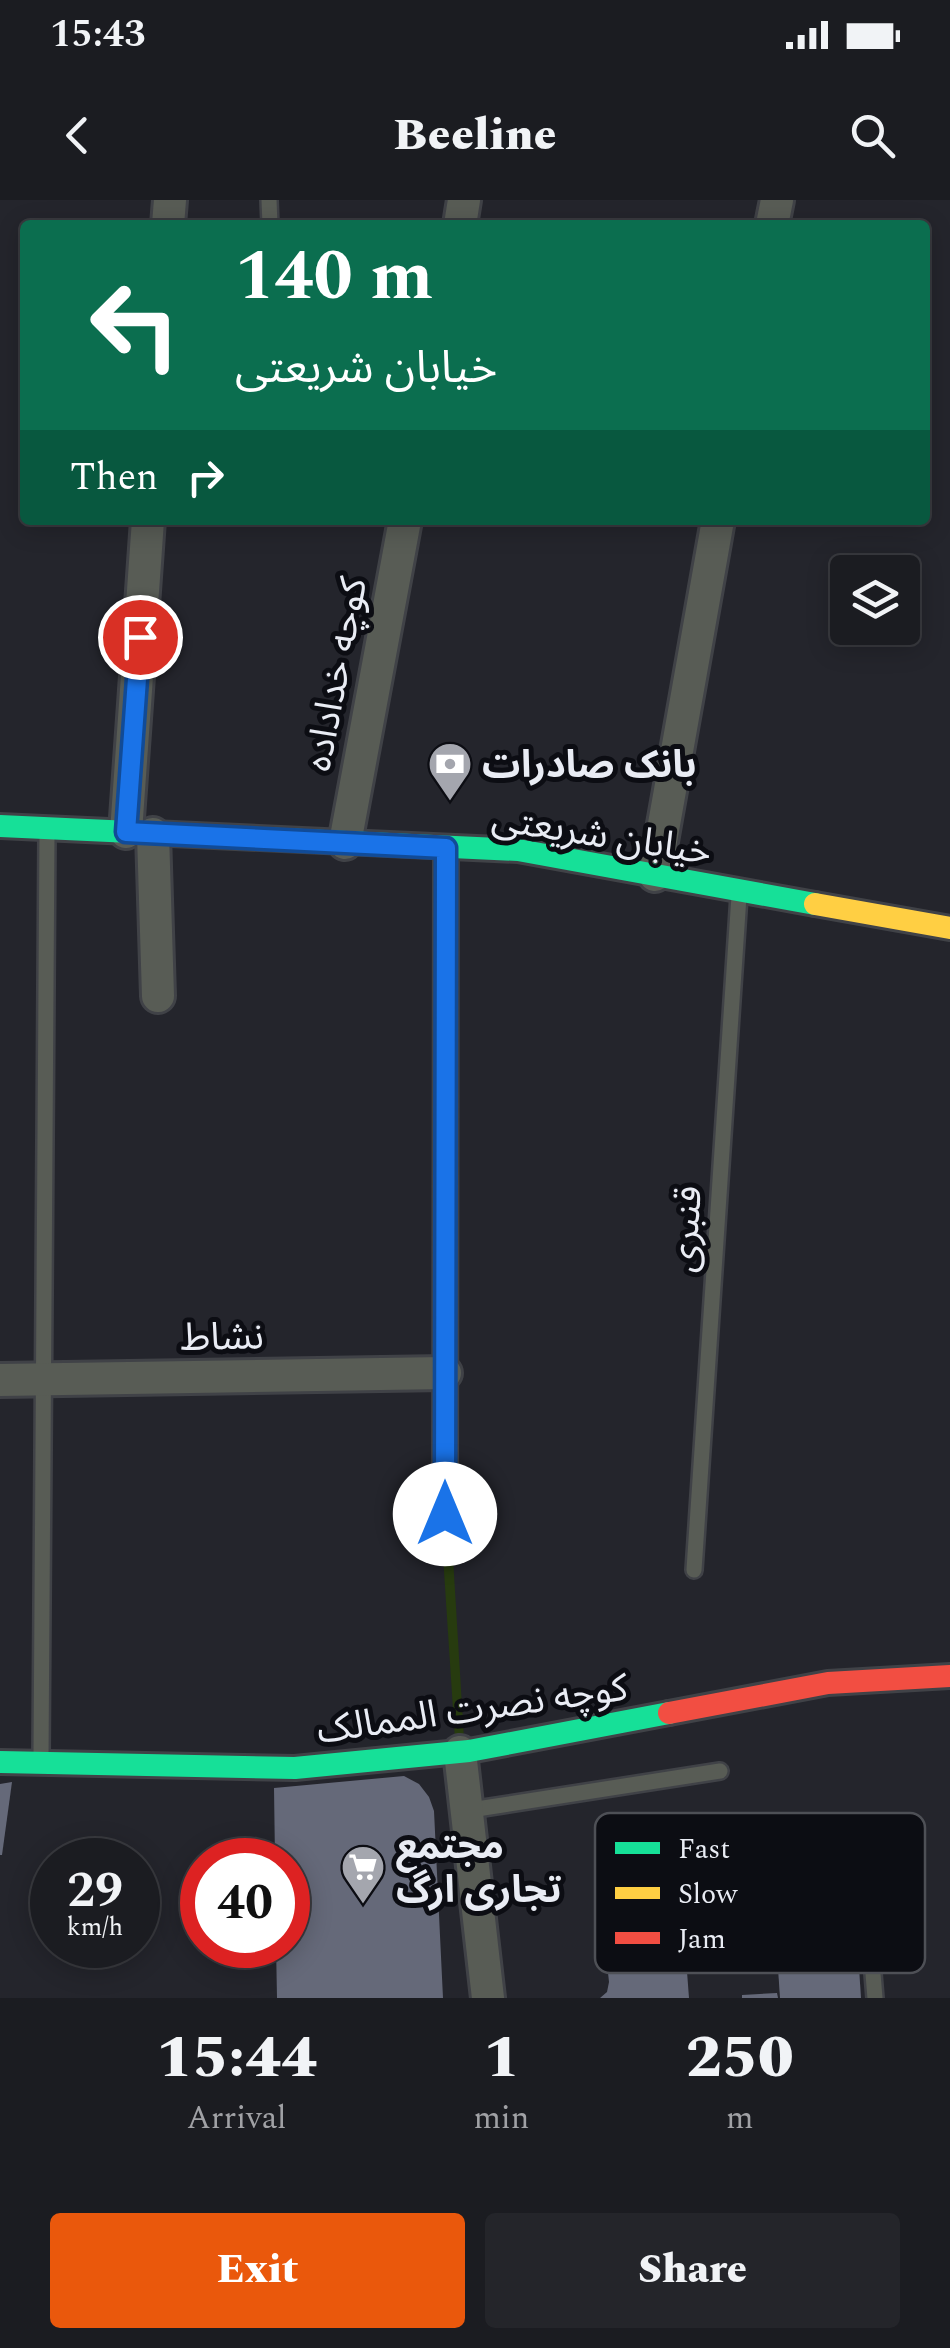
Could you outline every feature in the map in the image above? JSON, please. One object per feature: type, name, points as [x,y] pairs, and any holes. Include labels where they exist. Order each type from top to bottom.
[{"type":"street","points":[[148,525],[140,833],[158,996]]},
{"type":"street","name":"کوچه خداداده","points":[[344,842],[403,525]]},
{"type":"street","points":[[655,875],[717,525]]},
{"type":"street","name":"خیابان شریعتی","points":[[0,826],[518,850],[950,928]]},
{"type":"street","points":[[445,1514],[446,848]]},
{"type":"street","name":"نشاط","points":[[0,1380],[445,1373]]},
{"type":"street","name":"کوچه نصرت الممالک","points":[[0,1762],[295,1768],[460,1752],[828,1683],[950,1676]]},
{"type":"street","points":[[460,1752],[488,1998]]},
{"type":"lane","points":[[42,1761],[48,828]]},
{"type":"lane","name":"قنبری","points":[[694,1570],[740,891]]},
{"type":"lane","points":[[464,1811],[720,1771]]},
{"type":"lane","points":[[873,1973],[875,1998]]},
{"type":"green space","points":[[441,1525],[451,1525],[464,1739],[455,1740]]},
{"type":"building","name":"مجتمع تجاری ارگ","points":[[404,1776],[419,1784],[434,1811],[443,1998],[277,1998],[276,1968],[310,1968],[310,1838],[275,1838],[274,1788]]},
{"type":"building","points":[[12,1782],[2,1855],[0,1855],[0,1784]]},
{"type":"building","points":[[608,1973],[687,1973],[689,1998],[600,1998],[607,1992]]},
{"type":"building","points":[[778,1973],[859,1973],[861,1998],[780,1998]]},
{"type":"building","points":[[777,1993],[778,1998],[742,1998],[742,1995]]},
{"type":"traffic: fast","points":[[0,826],[518,850],[815,904]]},
{"type":"traffic: fast","points":[[445,1513],[446,848]]},
{"type":"traffic: fast","points":[[0,1762],[295,1768],[469,1751],[669,1713]]},
{"type":"traffic: slow","points":[[815,904],[950,928]]},
{"type":"traffic: jam","points":[[669,1713],[828,1683],[950,1676]]},
{"type":"place","name":"بانک صادرات","points":[[450,802]]},
{"type":"place","name":"مجتمع تجاری ارگ","points":[[363,1905]]},
{"type":"route","points":[[140,637],[126,832],[446,848],[445,1514]]}]
